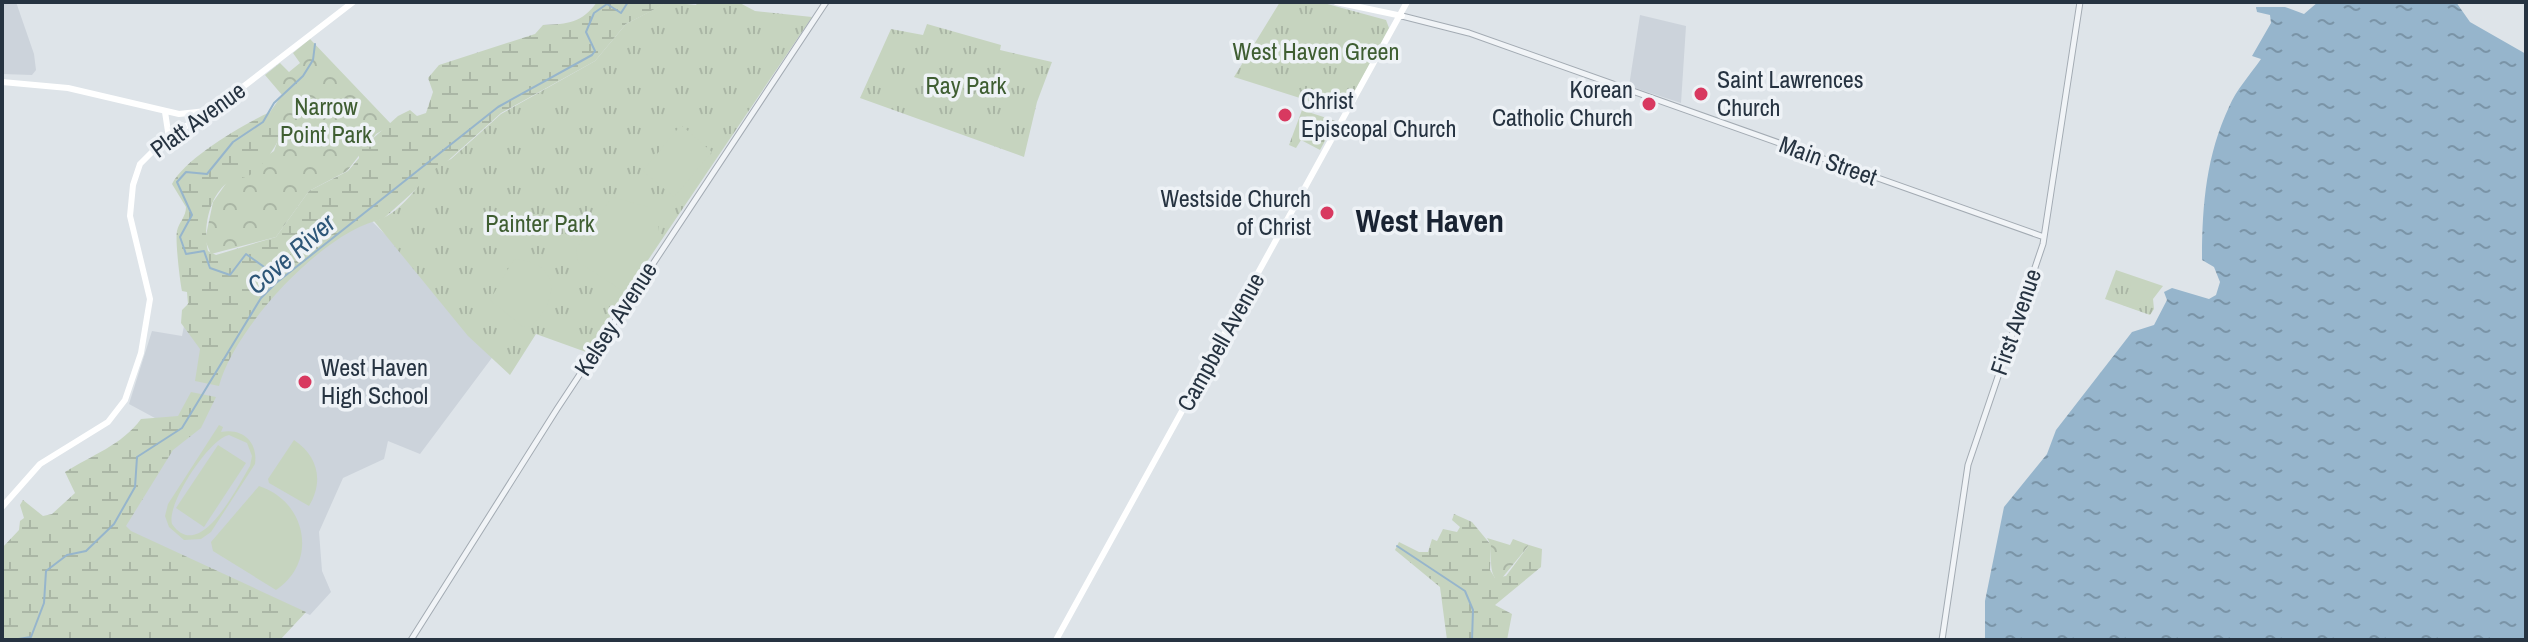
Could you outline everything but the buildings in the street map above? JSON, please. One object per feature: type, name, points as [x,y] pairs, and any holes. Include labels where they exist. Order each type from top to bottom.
[{"type":"main road","name":"Platt Avenue","points":[[2,507],[40,464],[108,422],[125,400],[141,353],[150,299],[132,230],[133,185],[147,156],[353,2]]},
{"type":"main road","name":"Main Street","points":[[1336,2],[1402,16]]},
{"type":"main road","name":"Campbell Avenue","points":[[1056,640],[1407,2]]},
{"type":"main road","points":[[2,82],[68,88],[165,112],[188,114],[209,110]]},
{"type":"main road","points":[[165,112],[169,138]]},
{"type":"street","name":"Kelsey Avenue","points":[[411,640],[559,405],[826,2]]},
{"type":"street","name":"First Avenue","points":[[1942,640],[1968,465],[2044,237],[2080,2]]},
{"type":"street","name":"Main Street","points":[[1402,16],[1469,33],[2044,237]]},
{"type":"shaded area","points":[[2,2],[16,2],[34,54],[36,70],[32,75],[2,74]]},
{"type":"shaded area","points":[[1640,15],[1686,26],[1681,103],[1629,86]]},
{"type":"shaded area","name":"West Haven High School","points":[[344,194],[500,347],[420,454],[388,441],[384,459],[343,478],[319,532],[322,571],[331,592],[310,615],[122,530],[166,424],[129,404],[152,331],[182,336],[184,326]]},
{"type":"green space","points":[[597,2],[669,2],[626,24],[595,61],[501,113],[383,219],[360,227],[309,261],[284,285],[243,337],[219,386],[195,381],[200,349],[181,323],[182,310],[188,304],[187,292],[182,291],[177,231],[186,207],[172,184],[189,163],[259,117],[270,112],[279,118],[281,133],[268,157],[250,175],[227,183],[215,197],[208,215],[206,234],[208,251],[216,255],[276,237],[309,191],[348,171],[359,158],[359,151],[398,116],[410,110],[417,116],[426,113],[433,92],[428,78],[439,65],[535,34],[543,25],[574,21]]},
{"type":"green space","name":"Painter Park","points":[[668,2],[696,5],[698,2],[738,2],[755,11],[812,17],[586,352],[536,334],[510,375],[468,336],[374,221],[396,210],[431,172],[451,159],[501,114],[595,61],[626,24]]},
{"type":"green space","name":"West Haven Green","points":[[1280,2],[1320,2],[1386,20],[1389,28],[1344,112],[1234,77]]},
{"type":"green space","name":"Ray Park","points":[[927,24],[1001,45],[1000,50],[1052,62],[1037,102],[1024,157],[860,98],[891,29],[923,35]]},
{"type":"green space","name":"Narrow Point Park","points":[[310,39],[392,125],[376,134],[347,171],[309,191],[276,237],[211,254],[205,240],[213,202],[227,182],[274,151],[282,129],[270,112],[282,95],[265,75],[280,63],[289,72],[300,63],[293,53]]},
{"type":"green space","points":[[1302,110],[1336,121],[1320,150],[1301,140],[1296,148],[1289,145]]},
{"type":"green space","points":[[681,125],[712,152],[674,197],[643,171]]},
{"type":"green space","points":[[612,197],[648,207],[658,222],[660,240],[625,292],[578,262],[576,249]]},
{"type":"green space","points":[[514,259],[541,267],[551,284],[547,304],[531,326],[523,327],[490,300]]},
{"type":"green space","points":[[2116,270],[2163,286],[2153,299],[2154,309],[2150,315],[2105,299]]},
{"type":"green space","points":[[2133,277],[2148,282],[2138,310],[2123,305]]},
{"type":"green space","points":[[191,392],[216,397],[201,428],[173,450],[126,526],[306,612],[280,640],[2,640],[2,548],[19,530],[20,521],[24,518],[20,505],[23,500],[43,516],[52,514],[75,493],[65,472],[116,443],[141,419],[178,416]]},
{"type":"green space","points":[[219,425],[223,427],[221,432],[236,432],[251,443],[255,464],[211,532],[201,539],[184,540],[169,527],[165,516],[168,504]],"holes":[[[229,435],[247,443],[252,456],[250,466],[227,504],[206,529],[194,535],[183,534],[172,524],[172,515],[191,474],[221,439]]]},
{"type":"green space","points":[[294,440],[309,454],[316,470],[316,487],[309,506],[269,483],[268,479]]},
{"type":"green space","points":[[218,445],[246,463],[204,527],[176,508]]},
{"type":"green space","points":[[259,486],[288,504],[301,533],[302,548],[298,564],[290,578],[276,590],[213,551],[211,542]]},
{"type":"green space","points":[[1454,514],[1472,522],[1491,545],[1490,570],[1495,578],[1506,576],[1529,545],[1542,549],[1541,567],[1495,605],[1512,614],[1507,640],[1447,640],[1440,587],[1395,550],[1399,542],[1419,552],[1428,552],[1432,539],[1437,541],[1443,529],[1457,532],[1460,527],[1452,520]]},
{"type":"green space","points":[[1487,538],[1510,545],[1513,539],[1529,545],[1502,578],[1495,578],[1493,573]]},
{"type":"water","points":[[2318,2],[2456,2],[2470,22],[2526,54],[2526,640],[1985,640],[1985,601],[2004,507],[2047,454],[2056,430],[2132,332],[2154,325],[2167,300],[2164,292],[2172,288],[2209,299],[2216,295],[2220,282],[2214,267],[2202,260],[2207,182],[2221,125],[2239,89],[2261,59],[2252,56],[2271,23],[2270,15],[2257,12],[2256,7],[2285,7],[2304,14]]},
{"type":"waterway","name":"Cove River","points":[[12,640],[31,637],[44,603],[46,571],[67,555],[86,551],[114,524],[135,487],[137,457],[182,428],[261,298],[498,107],[592,55],[595,51],[586,32],[594,13],[607,4],[621,13],[628,2]]},
{"type":"waterway","name":"Cove River","points":[[641,2],[656,2]]},
{"type":"waterway","points":[[284,276],[274,274],[246,254],[230,275],[210,268],[204,251],[186,254],[180,237],[192,215],[177,182],[186,172],[207,174],[233,142],[263,122],[274,103],[303,76],[313,60],[315,44]]},
{"type":"waterway","points":[[1397,546],[1465,591],[1473,610],[1472,640]]},
{"type":"place","name":"Saint Lawrences Church","points":[[1701,94]]},
{"type":"place","name":"Korean Catholic Church","points":[[1649,104]]},
{"type":"place","name":"Christ Episcopal Church","points":[[1285,115]]},
{"type":"place","name":"Westside Church of Christ","points":[[1327,213]]},
{"type":"place","name":"West Haven High School","points":[[305,382]]},
{"type":"district","name":"West Haven","points":[[1430,221]]}]
